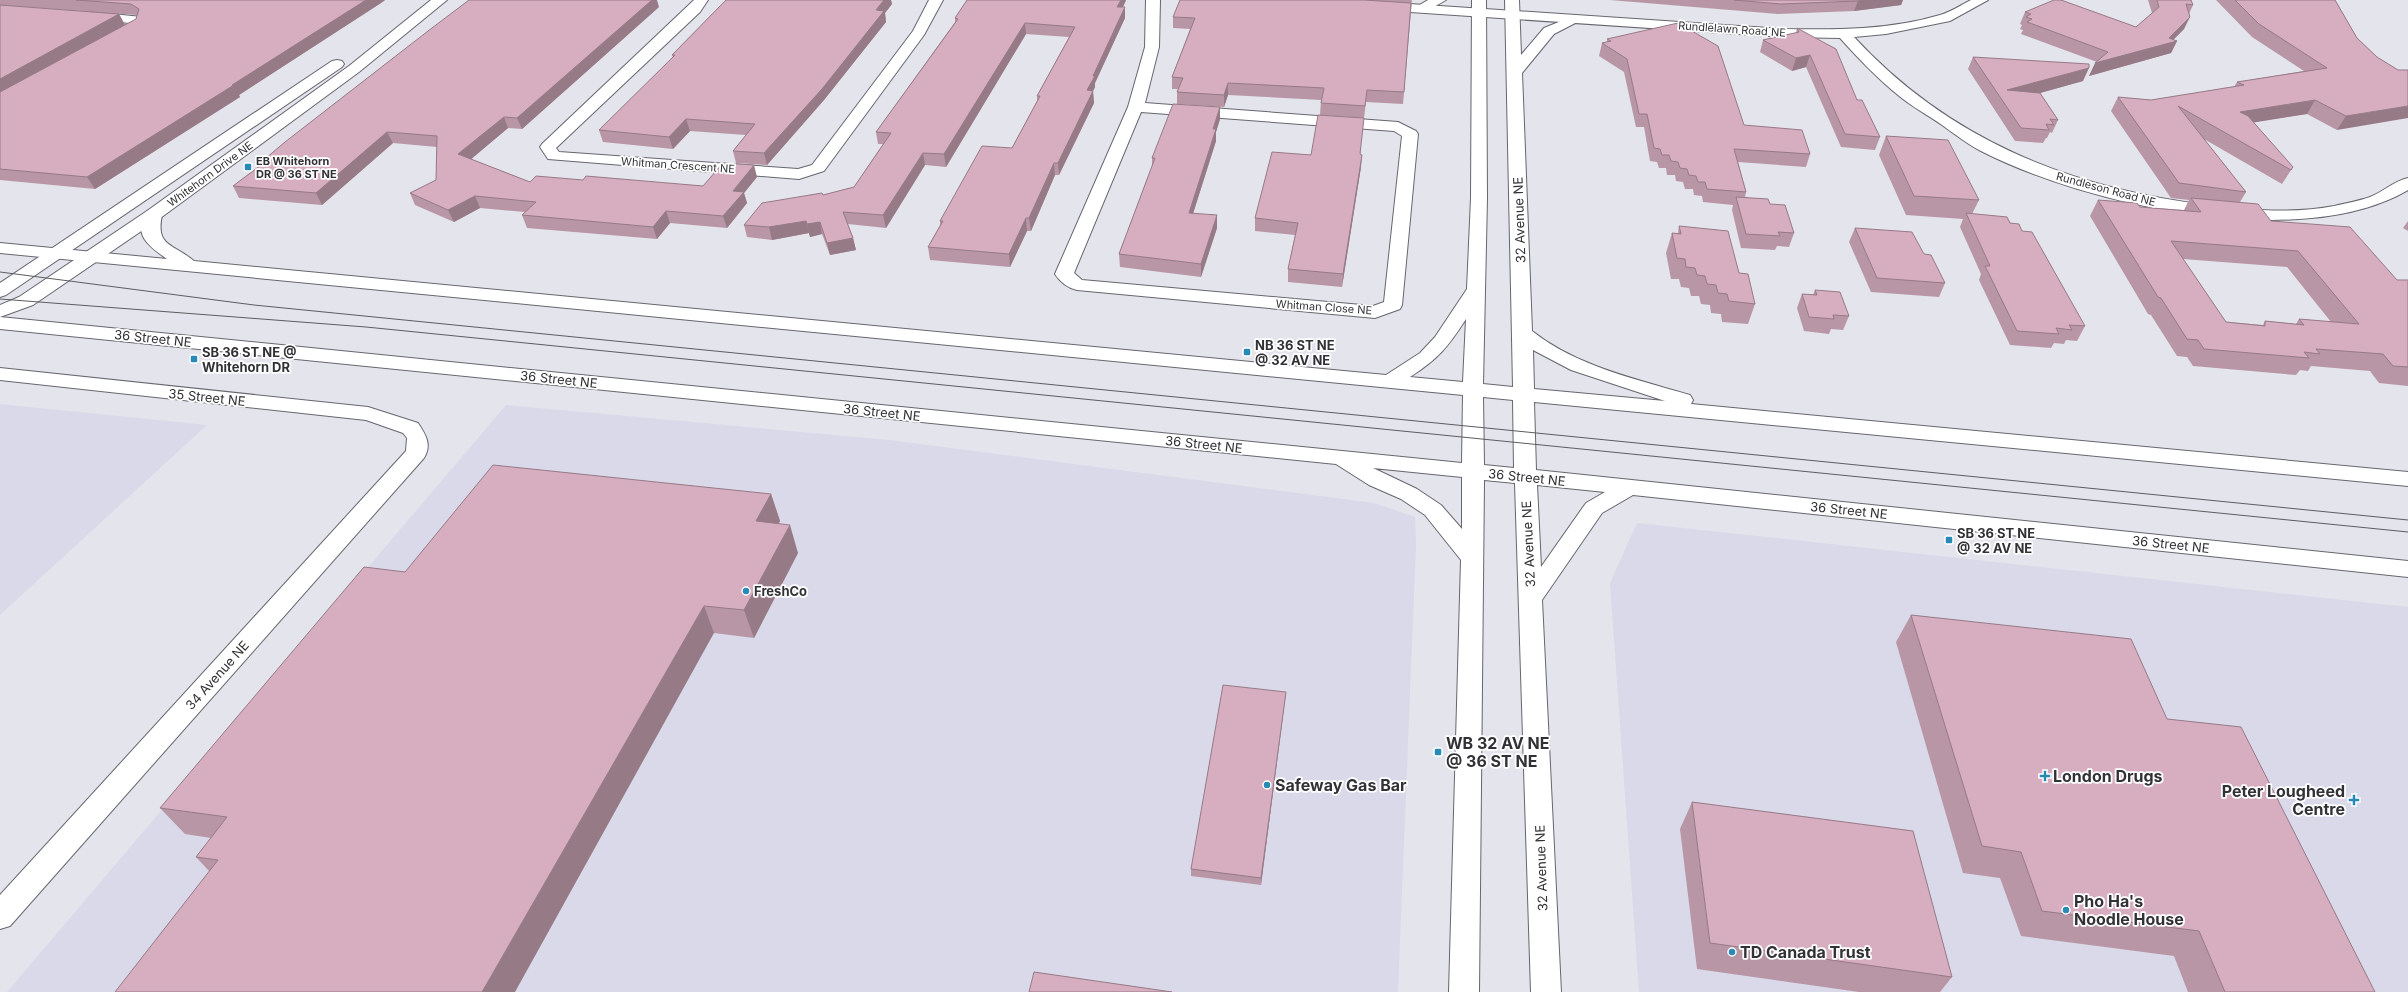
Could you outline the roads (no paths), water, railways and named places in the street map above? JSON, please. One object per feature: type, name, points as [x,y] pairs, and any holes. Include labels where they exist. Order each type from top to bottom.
[{"type":"main road","name":"Whitehorn Drive NE","points":[[0,311],[26,301],[153,215],[354,69],[411,21],[440,0]]},
{"type":"main road","name":"Whitman Crescent NE","points":[[701,0],[695,9],[548,148],[554,156],[800,174],[818,168],[919,32],[936,0]]},
{"type":"main road","name":"Whitman Close NE","points":[[1136,108],[1398,127],[1410,134],[1393,305],[1375,312],[1077,285],[1064,274],[1136,108],[1152,47],[1153,0]]},
{"type":"main road","points":[[1420,8],[1439,0]]},
{"type":"main road","name":"32 Avenue NE","points":[[1512,0],[1523,333],[1526,476],[1546,992]]},
{"type":"main road","name":"Rundlelawn Road NE","points":[[1367,5],[1420,8],[1479,6],[1513,15],[1784,33],[1844,34],[1886,30],[1945,18],[1981,0]]},
{"type":"main road","points":[[1464,992],[1473,558],[1473,389],[1479,198],[1479,6]]},
{"type":"main road","points":[[79,16],[137,20],[136,26],[102,45]]},
{"type":"main road","points":[[1514,73],[1549,31],[1576,19]]},
{"type":"main road","name":"Whitehorn Drive NE","points":[[0,291],[332,67],[411,21]]},
{"type":"main road","name":"Rundleson Road NE","points":[[1844,34],[1904,93],[1986,147],[2026,166],[2133,198],[2191,208],[2252,214],[2301,213],[2335,210],[2375,200],[2408,183]]},
{"type":"main road","points":[[153,215],[150,229],[154,242],[189,265]]},
{"type":"main road","points":[[0,248],[2408,479]]},
{"type":"main road","points":[[1390,381],[1427,357],[1442,341],[1476,290]]},
{"type":"main road","name":"36 Street NE","points":[[0,323],[1526,476],[2408,569]]},
{"type":"main road","points":[[1523,333],[1536,345],[1565,360],[1726,413]]},
{"type":"main road","name":"35 Street NE","points":[[0,374],[368,414],[412,428]]},
{"type":"main road","name":"34 Avenue NE","points":[[0,916],[416,453],[417,438],[412,428]]},
{"type":"main road","points":[[1339,458],[1377,480],[1409,494],[1433,510],[1473,558]]},
{"type":"main road","points":[[1531,598],[1594,508],[1630,487]]},
{"type":"tram line","points":[[0,272],[254,305],[2408,520]]},
{"type":"tram line","points":[[0,299],[366,327],[2408,532]]},
{"type":"place","name":"EB Whitehorn DR @ 36 ST NE","points":[[248,167]]},
{"type":"place","name":"NB 36 ST NE @ 32 AV NE","points":[[1247,352]]},
{"type":"place","name":"SB 36 ST NE @ Whitehorn DR","points":[[194,359]]},
{"type":"place","name":"SB 36 ST NE @ 32 AV NE","points":[[1949,540]]},
{"type":"place","name":"FreshCo","points":[[746,591]]},
{"type":"place","name":"WB 32 AV NE @ 36 ST NE","points":[[1438,752]]},
{"type":"place","name":"London Drugs","points":[[2045,776]]},
{"type":"place","name":"Safeway Gas Bar","points":[[1267,785]]},
{"type":"place","name":"Peter Lougheed Centre","points":[[2354,800]]},
{"type":"place","name":"Pho Ha's Noodle House","points":[[2066,910]]},
{"type":"place","name":"TD Canada Trust","points":[[1732,952]]}]
